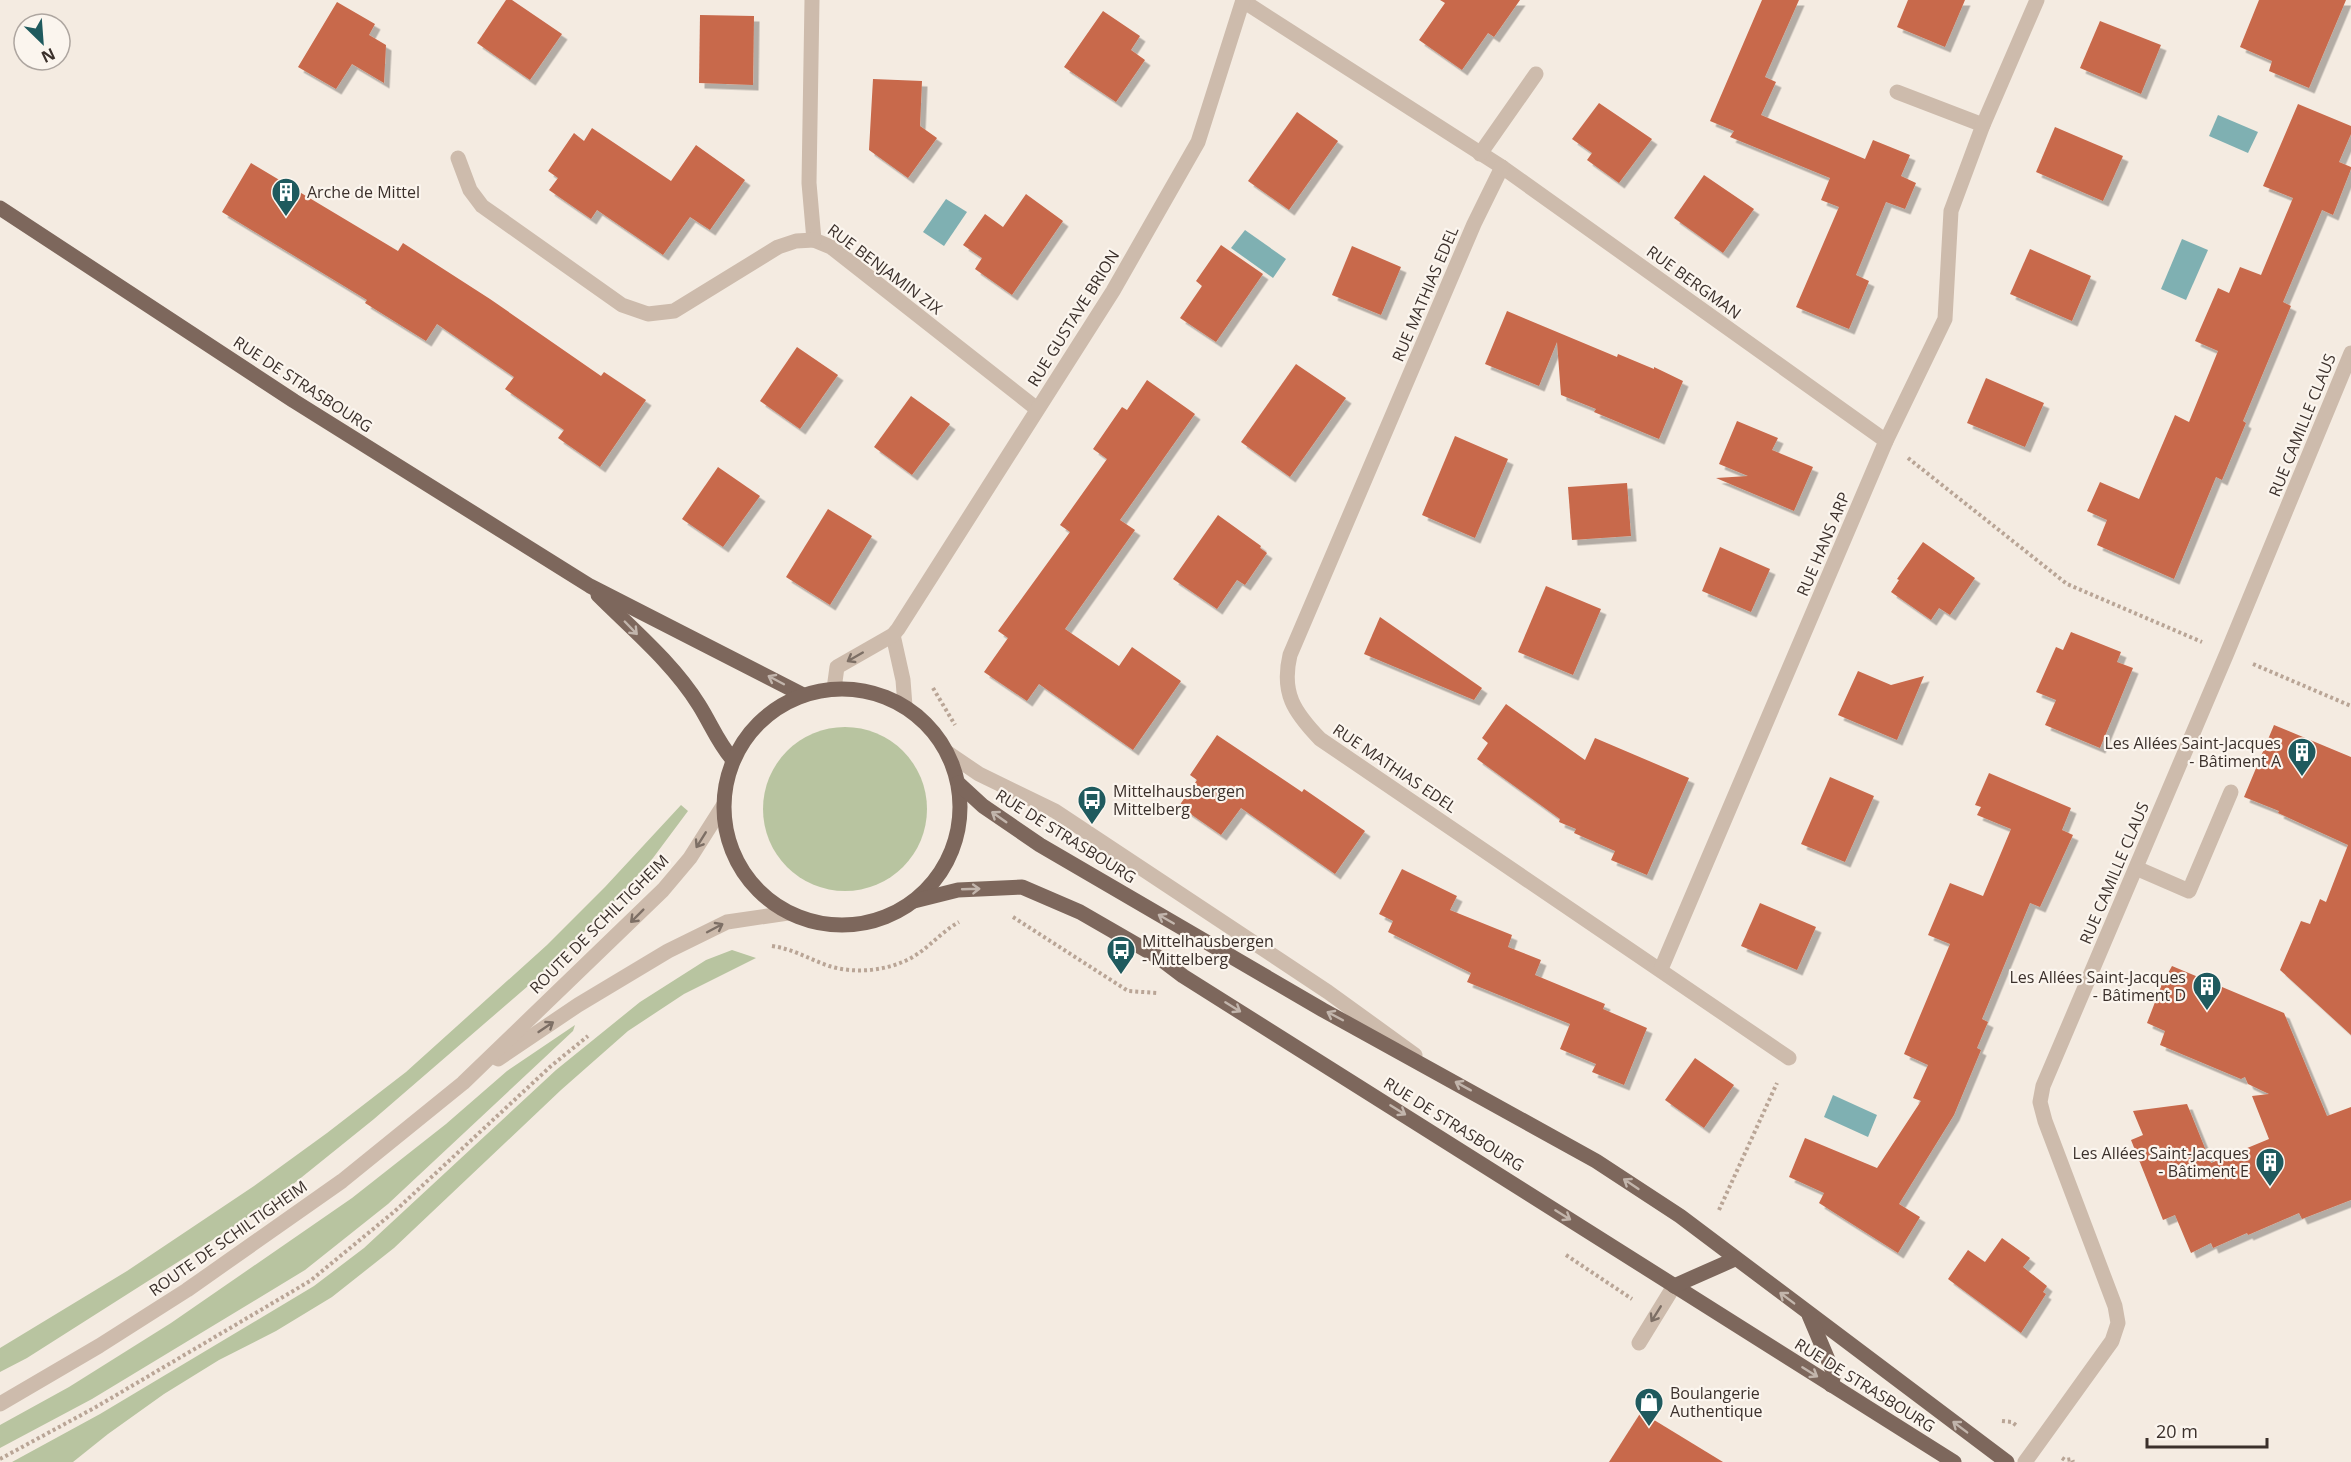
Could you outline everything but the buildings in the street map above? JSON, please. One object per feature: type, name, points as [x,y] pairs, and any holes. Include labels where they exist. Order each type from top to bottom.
[{"type":"main road","name":"RUE DE STRASBOURG","points":[[0,208],[294,401],[590,586],[803,695]]},
{"type":"main road","name":"RUE DE STRASBOURG","points":[[590,586],[674,671],[699,704],[719,744],[733,760]]},
{"type":"main road","points":[[834,689],[871,692],[905,706],[930,727],[948,753],[958,783],[960,816],[953,848],[937,878],[914,901],[885,918],[853,925],[820,924],[788,913],[761,894],[740,868],[727,838],[723,806],[726,782],[733,760],[750,732],[774,709],[803,695],[834,689]]},
{"type":"main road","name":"RUE DE STRASBOURG","points":[[958,783],[983,806],[1040,845],[1323,1010],[1596,1161],[1680,1216],[2007,1462]]},
{"type":"main road","name":"RUE DE STRASBOURG","points":[[914,901],[957,890],[1022,887],[1080,912],[1158,957],[1183,976],[1954,1462]]},
{"type":"main road","points":[[1674,1286],[1735,1259]]},
{"type":"main road","points":[[1808,1314],[1834,1374],[1830,1385]]},
{"type":"street","name":"RUE BENJAMIN ZIX","points":[[812,0],[809,183],[814,240],[831,247],[1037,409]]},
{"type":"street","name":"RUE BERGMAN","points":[[1243,0],[1502,167],[1886,441]]},
{"type":"street","name":"RUE GUSTAVE BRION","points":[[834,689],[837,668],[893,635],[1113,291],[1198,142],[1243,0]]},
{"type":"street","name":"RUE HANS ARP","points":[[1661,969],[1886,441],[1945,319],[1951,211],[1983,125],[2037,0]]},
{"type":"street","points":[[1480,154],[1536,74]]},
{"type":"street","points":[[1897,92],[1983,125]]},
{"type":"street","points":[[458,158],[470,190],[482,206],[621,305],[648,314],[674,311],[778,247],[796,241],[814,240]]},
{"type":"street","name":"RUE MATHIAS EDEL","points":[[1502,167],[1474,224],[1290,655],[1287,688],[1292,704],[1303,721],[1320,739],[1789,1058]]},
{"type":"street","name":"RUE CAMILLE CLAUS","points":[[2025,1462],[2112,1341],[2118,1323],[2115,1306],[2045,1121],[2040,1102],[2043,1086],[2228,653],[2351,353]]},
{"type":"street","points":[[893,635],[903,680],[905,706]]},
{"type":"street","name":"RUE DE STRASBOURG","points":[[948,753],[979,774],[1055,811],[1328,992],[1442,1074]]},
{"type":"street","points":[[2136,868],[2189,891],[2231,792]]},
{"type":"street","name":"ROUTE DE SCHILTIGHEIM","points":[[463,1083],[663,890],[690,858],[723,806]]},
{"type":"street","name":"ROUTE DE SCHILTIGHEIM","points":[[0,1404],[119,1334],[266,1237],[342,1181],[463,1083],[578,1005],[669,951],[727,922],[788,913]]},
{"type":"street","points":[[1638,1343],[1674,1286]]},
{"type":"path","points":[[1886,441],[2067,584],[2351,706]]},
{"type":"path","points":[[1010,915],[1128,991],[1167,994]]},
{"type":"path","points":[[769,945],[786,948],[829,966],[849,970],[870,970],[890,966],[910,958],[944,931],[966,919]]},
{"type":"path","points":[[0,1459],[96,1407],[310,1281],[395,1211],[551,1066],[594,1031]]},
{"type":"path","points":[[1716,1215],[1789,1058]]},
{"type":"path","points":[[1563,1253],[1635,1301],[1674,1286]]},
{"type":"path","points":[[2065,1460],[2072,1459],[2073,1462]]},
{"type":"green space","points":[[845,727],[876,733],[903,751],[921,778],[927,809],[921,840],[903,867],[876,885],[845,891],[814,885],[787,867],[769,840],[763,809],[769,778],[787,751],[814,733]]},
{"type":"green space","points":[[681,805],[688,811],[653,858],[612,904],[543,973],[374,1119],[266,1206],[27,1358],[0,1372],[0,1348],[127,1271],[254,1186],[406,1072],[547,945]]},
{"type":"green space","points":[[732,950],[756,958],[684,994],[628,1031],[561,1090],[394,1248],[332,1297],[276,1331],[219,1360],[164,1394],[73,1462],[12,1462],[100,1414],[314,1286],[364,1248],[556,1070],[640,1002],[706,960]]},
{"type":"green space","points":[[575,1025],[573,1031],[388,1204],[305,1270],[92,1399],[0,1448],[0,1425],[69,1387],[171,1323],[352,1198],[446,1124],[507,1071]]},
{"type":"water","points":[[2218,115],[2258,132],[2248,153],[2209,136]]},
{"type":"water","points":[[946,199],[967,212],[944,246],[923,232]]},
{"type":"water","points":[[1245,230],[1286,259],[1273,278],[1231,248]]},
{"type":"water","points":[[2182,239],[2208,250],[2186,300],[2161,289]]},
{"type":"water","points":[[1833,1095],[1877,1115],[1868,1137],[1824,1117]]},
{"type":"place","name":"Arche de Mittel","points":[[286,218]]},
{"type":"place","name":"Les Allées Saint-Jacques - Bâtiment A","points":[[2302,778]]},
{"type":"place","name":"Mittelhausbergen Mittelberg","points":[[1092,826]]},
{"type":"place","name":"Mittelhausbergen - Mittelberg","points":[[1121,976]]},
{"type":"place","name":"Les Allées Saint-Jacques - Bâtiment D","points":[[2207,1012]]},
{"type":"place","name":"Les Allées Saint-Jacques - Bâtiment E","points":[[2270,1188]]},
{"type":"place","name":"Boulangerie Authentique","points":[[1649,1428]]}]
